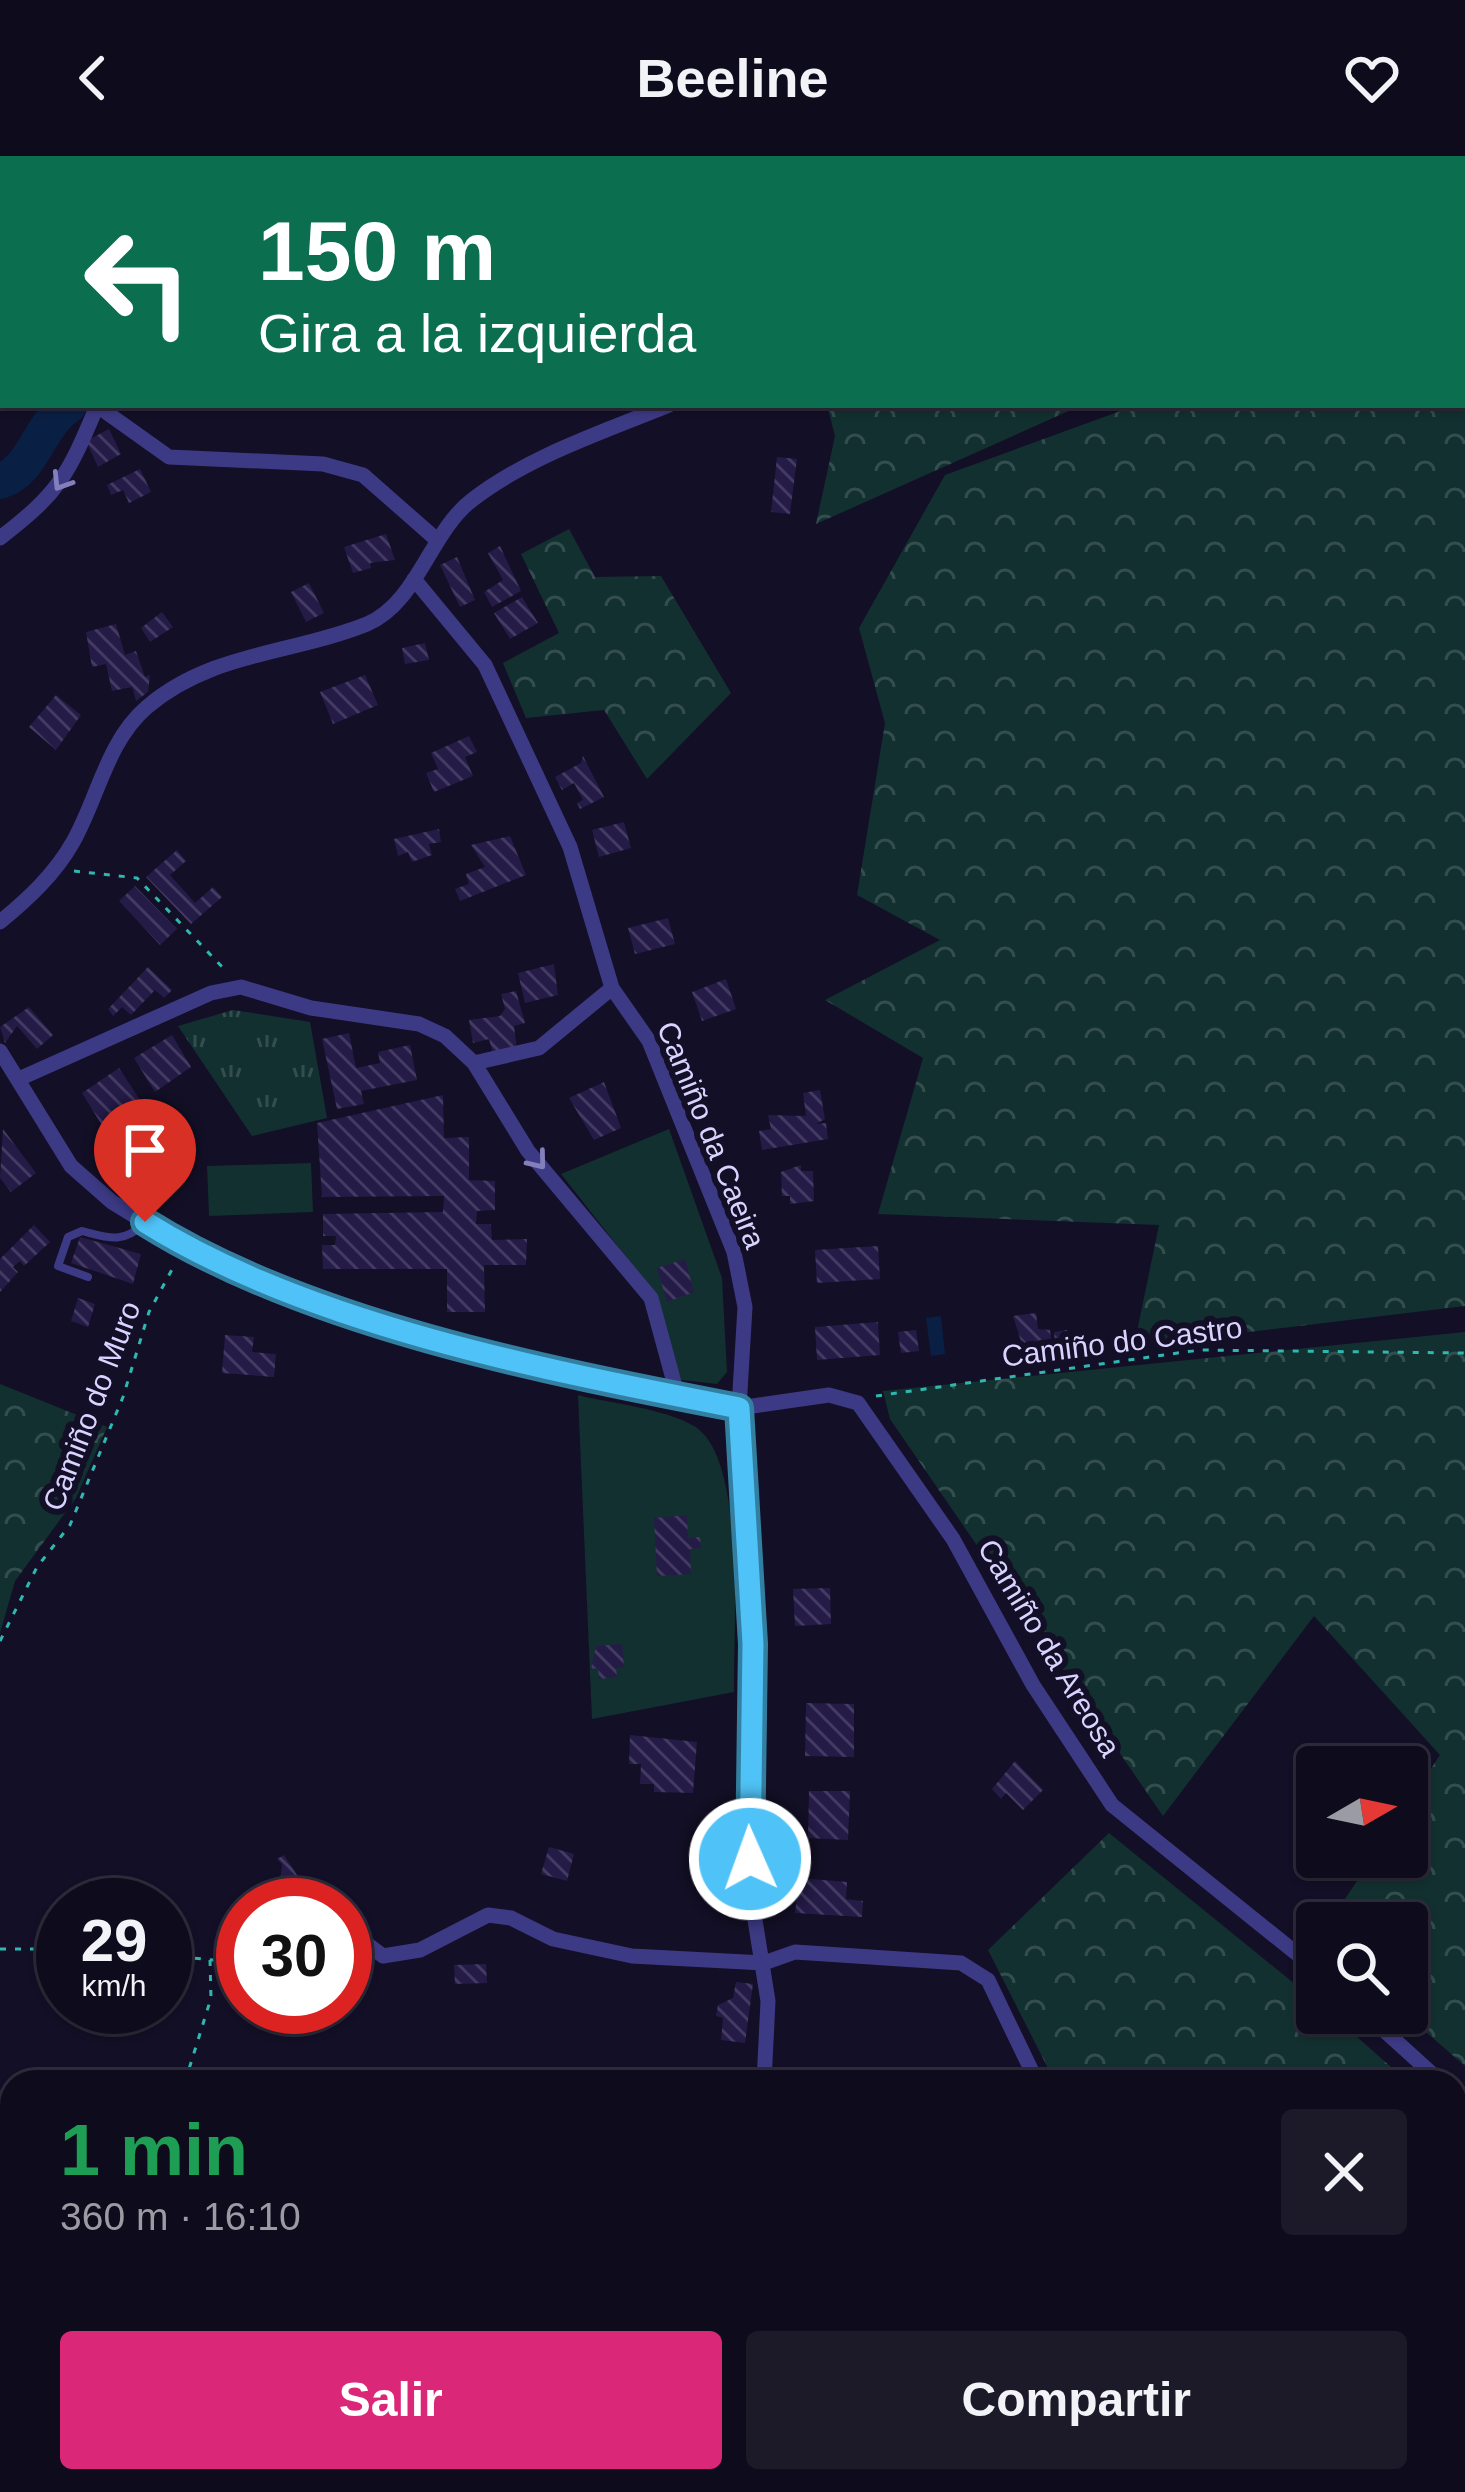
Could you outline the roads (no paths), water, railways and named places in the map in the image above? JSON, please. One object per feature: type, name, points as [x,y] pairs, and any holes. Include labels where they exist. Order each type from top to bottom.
[{"type":"street","points":[[0,538],[48,501],[66,477],[95,408]]},
{"type":"street","points":[[99,408],[169,457],[322,464],[363,475],[437,540]]},
{"type":"street","points":[[0,922],[55,869],[74,840],[124,734],[145,709],[179,684],[229,661],[369,623],[414,579],[437,540],[470,501],[555,452],[662,408]]},
{"type":"street","name":"Camiño da Caeira","points":[[414,579],[484,665],[570,847],[612,988],[649,1041],[734,1252],[746,1307],[739,1408],[753,1644],[747,1787],[751,1895],[764,1963],[764,2070]]},
{"type":"street","points":[[21,1078],[211,993],[242,987],[311,1008],[419,1024],[445,1036],[474,1063],[528,1150],[651,1298],[678,1396]]},
{"type":"street","points":[[474,1063],[539,1048],[612,988]]},
{"type":"street","points":[[0,1051],[21,1078],[43,1126],[71,1166],[112,1202],[184,1247],[321,1304],[456,1344],[739,1408]]},
{"type":"street","name":"Camiño da Areosa","points":[[739,1408],[829,1395],[858,1403],[953,1539],[1033,1685],[1112,1805],[1296,1953]]},
{"type":"street","points":[[372,1948],[383,1956],[420,1950],[488,1915],[511,1918],[553,1939],[632,1956],[764,1963],[795,1952],[961,1963],[988,1980],[1031,2070]]},
{"type":"street","points":[[1388,2034],[1428,2070]]},
{"type":"lane","points":[[88,1277],[58,1266],[68,1238],[82,1231],[112,1240],[129,1237],[145,1222]]},
{"type":"water","points":[[941,1316],[945,1354],[931,1356],[926,1318]]},
{"type":"waterway","points":[[0,481],[21,468],[66,408]]}]
